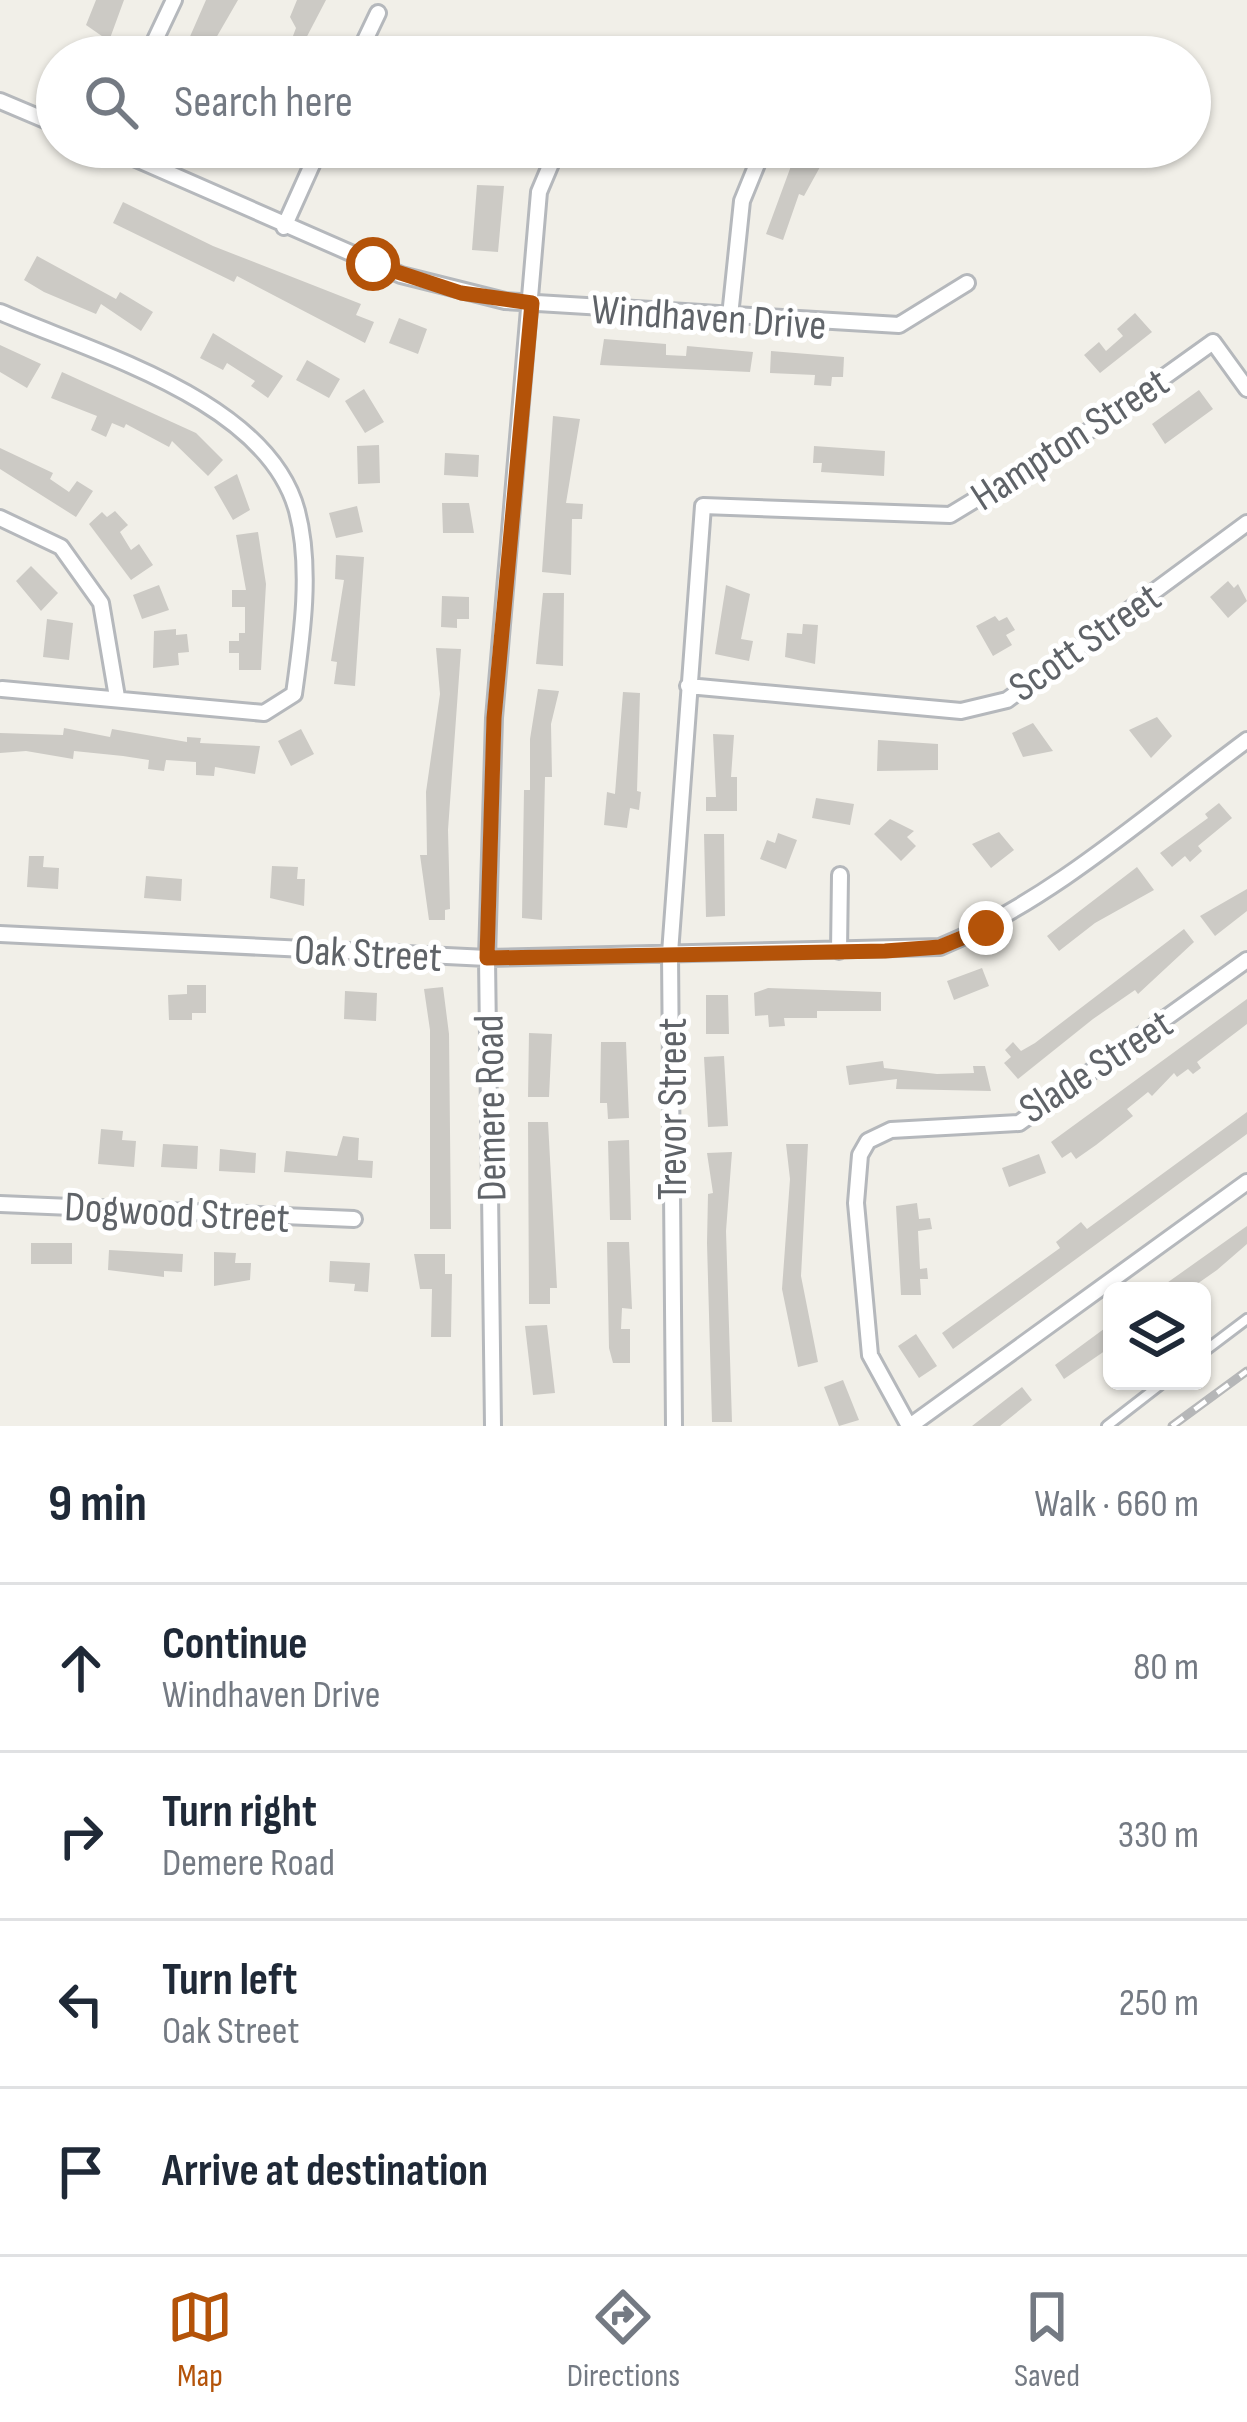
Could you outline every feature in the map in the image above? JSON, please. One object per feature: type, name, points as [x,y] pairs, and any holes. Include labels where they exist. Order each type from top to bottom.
[{"type":"street","points":[[157,36],[174,0]]},
{"type":"street","points":[[367,36],[378,13]]},
{"type":"street","points":[[0,100],[36,116]]},
{"type":"street","name":"Windhaven Drive","points":[[155,168],[401,275],[461,293],[532,303],[899,325],[968,283]]},
{"type":"street","points":[[284,227],[311,168]]},
{"type":"street","name":"Demere Road","points":[[493,1426],[487,958],[494,718],[539,192],[549,168]]},
{"type":"street","points":[[730,316],[742,201],[755,168]]},
{"type":"street","points":[[0,312],[179,389],[232,421],[270,457],[297,510],[303,574],[294,694],[265,712],[2,689]]},
{"type":"street","name":"Hampton Street","points":[[703,506],[950,515],[1090,430],[1213,342],[1247,389]]},
{"type":"street","name":"Trevor Street","points":[[674,1426],[670,953],[703,506]]},
{"type":"street","points":[[0,518],[61,547],[101,603],[117,697]]},
{"type":"street","name":"Scott Street","points":[[688,686],[962,711],[1007,700],[1247,523]]},
{"type":"street","name":"Oak Street","points":[[0,934],[487,958],[940,947],[986,928],[1247,740]]},
{"type":"street","points":[[839,951],[840,875]]},
{"type":"street","name":"Slade Street","points":[[909,1426],[870,1355],[856,1203],[860,1155],[868,1141],[891,1130],[1019,1123],[1247,960]]},
{"type":"street","points":[[909,1426],[1247,1182]]},
{"type":"street","name":"Dogwood Street","points":[[0,1204],[354,1219]]},
{"type":"lane","points":[[1211,1346],[1247,1319]]},
{"type":"lane","points":[[1106,1426],[1153,1390]]},
{"type":"building","points":[[96,0],[124,0],[111,36],[102,36],[86,25]]},
{"type":"building","points":[[206,0],[238,0],[217,36],[190,36]]},
{"type":"building","points":[[297,0],[326,0],[307,36],[293,36],[296,28],[290,17]]},
{"type":"building","points":[[790,168],[819,168],[804,196],[799,194],[783,240],[766,234]]},
{"type":"building","points":[[477,185],[504,186],[498,252],[472,250]]},
{"type":"building","points":[[123,202],[213,246],[361,304],[356,315],[374,322],[365,343],[237,276],[234,282],[113,223]]},
{"type":"building","points":[[37,256],[116,299],[120,292],[153,312],[141,331],[101,304],[96,314],[44,292],[24,280]]},
{"type":"building","points":[[1135,313],[1152,332],[1100,373],[1084,355],[1099,342],[1106,351],[1123,336],[1117,329]]},
{"type":"building","points":[[399,318],[427,329],[418,354],[389,343]]},
{"type":"building","points":[[213,333],[283,376],[268,398],[251,386],[255,381],[227,363],[223,370],[200,358]]},
{"type":"building","points":[[604,339],[666,344],[666,355],[686,356],[687,346],[753,352],[750,372],[600,365]]},
{"type":"building","points":[[0,345],[41,364],[27,388],[0,372]]},
{"type":"building","points":[[771,351],[844,357],[843,377],[832,377],[831,386],[814,385],[815,375],[770,373]]},
{"type":"building","points":[[307,360],[340,379],[329,398],[296,380]]},
{"type":"building","points":[[62,372],[196,433],[223,460],[208,476],[172,441],[169,447],[126,424],[124,428],[112,423],[106,437],[91,430],[97,416],[51,398]]},
{"type":"building","points":[[364,389],[384,422],[365,433],[345,401]]},
{"type":"building","points":[[1199,390],[1213,409],[1165,444],[1152,424]]},
{"type":"building","points":[[553,416],[580,419],[566,503],[583,504],[582,519],[572,519],[571,575],[542,572]]},
{"type":"building","points":[[379,445],[380,483],[358,484],[357,446]]},
{"type":"building","points":[[814,446],[885,451],[884,476],[821,472],[822,463],[813,463]]},
{"type":"building","points":[[0,448],[53,473],[50,479],[69,492],[77,481],[93,491],[76,517],[0,469]]},
{"type":"building","points":[[445,453],[479,455],[478,477],[444,475]]},
{"type":"building","points":[[237,474],[250,510],[233,520],[214,487]]},
{"type":"building","points":[[442,503],[469,503],[474,533],[443,533]]},
{"type":"building","points":[[357,506],[363,532],[336,538],[329,513]]},
{"type":"building","points":[[115,511],[128,525],[120,532],[131,550],[139,544],[153,565],[131,580],[89,524],[102,512],[107,517]]},
{"type":"building","points":[[258,532],[266,584],[261,670],[239,670],[239,653],[229,653],[229,641],[239,641],[239,633],[245,633],[245,607],[232,607],[232,590],[246,590],[236,535]]},
{"type":"building","points":[[336,555],[364,557],[355,686],[334,684],[337,662],[331,661],[344,580],[335,579]]},
{"type":"building","points":[[31,566],[58,593],[41,611],[16,581]]},
{"type":"building","points":[[1228,581],[1234,588],[1238,584],[1247,601],[1228,618],[1210,597]]},
{"type":"building","points":[[159,585],[169,610],[142,619],[133,595]]},
{"type":"building","points":[[726,585],[750,594],[741,639],[753,641],[749,661],[715,654]]},
{"type":"building","points":[[543,593],[564,593],[563,666],[536,664]]},
{"type":"building","points":[[442,596],[469,597],[469,619],[457,619],[457,628],[441,627]]},
{"type":"building","points":[[995,616],[999,621],[1007,617],[1015,630],[1006,635],[1012,645],[993,656],[976,626]]},
{"type":"building","points":[[47,619],[73,623],[69,660],[43,657]]},
{"type":"building","points":[[803,624],[818,625],[815,664],[785,657],[787,633],[802,634]]},
{"type":"building","points":[[176,629],[176,635],[187,634],[189,652],[178,653],[179,665],[153,668],[154,631]]},
{"type":"building","points":[[436,648],[461,649],[448,830],[450,909],[445,910],[445,920],[429,920],[420,855],[427,855],[426,792],[440,694]]},
{"type":"building","points":[[538,689],[559,691],[551,724],[552,777],[545,777],[542,920],[522,918],[524,790],[530,790],[530,739]]},
{"type":"building","points":[[623,692],[640,693],[637,791],[641,792],[639,810],[630,808],[627,828],[604,825],[607,792],[615,794]]},
{"type":"building","points":[[1157,717],[1172,736],[1151,758],[1129,730]]},
{"type":"building","points":[[1033,723],[1053,751],[1023,757],[1012,733]]},
{"type":"building","points":[[64,728],[110,737],[112,729],[187,742],[187,737],[201,738],[200,743],[260,746],[255,774],[215,767],[214,776],[196,775],[196,762],[166,760],[164,771],[148,769],[149,760],[123,756],[74,751],[73,759],[26,751],[0,753],[0,733],[63,735]]},
{"type":"building","points":[[301,729],[314,754],[291,766],[278,741]]},
{"type":"building","points":[[713,734],[734,735],[731,777],[737,777],[737,811],[706,811],[706,797],[716,797]]},
{"type":"building","points":[[878,740],[938,744],[938,770],[877,771]]},
{"type":"building","points":[[816,798],[854,804],[850,825],[812,818]]},
{"type":"building","points":[[1219,803],[1232,818],[1198,846],[1202,851],[1190,862],[1185,856],[1172,867],[1160,853],[1208,818],[1205,814]]},
{"type":"building","points":[[890,819],[914,831],[907,837],[916,846],[901,861],[874,834]]},
{"type":"building","points":[[999,832],[1014,850],[991,868],[972,844]]},
{"type":"building","points":[[778,833],[797,840],[786,869],[760,859],[767,840],[775,843]]},
{"type":"building","points":[[704,834],[724,834],[725,916],[706,917]]},
{"type":"building","points":[[29,856],[44,856],[43,867],[59,868],[58,889],[27,887]]},
{"type":"building","points":[[272,866],[298,867],[297,879],[305,879],[304,906],[270,898]]},
{"type":"building","points":[[1137,867],[1154,890],[1095,923],[1059,951],[1047,936]]},
{"type":"building","points":[[146,876],[182,879],[181,901],[144,898]]},
{"type":"building","points":[[1247,889],[1247,911],[1215,936],[1200,916]]},
{"type":"building","points":[[1184,929],[1194,942],[1138,994],[1135,990],[1093,1019],[1018,1079],[1004,1063],[1011,1057],[1005,1050],[1013,1042],[1021,1051],[1035,1043]]},
{"type":"building","points":[[982,968],[989,986],[954,1000],[947,981]]},
{"type":"building","points":[[187,985],[206,985],[206,1013],[192,1013],[192,1020],[169,1020],[168,995],[187,994]]},
{"type":"building","points":[[443,987],[449,1034],[451,1229],[430,1229],[430,1030],[424,989]]},
{"type":"building","points":[[768,988],[881,992],[881,1011],[817,1011],[817,1018],[784,1018],[785,1026],[769,1027],[768,1015],[755,1016],[754,993]]},
{"type":"building","points":[[345,991],[377,993],[376,1021],[344,1019]]},
{"type":"building","points":[[706,995],[728,995],[729,1034],[706,1034]]},
{"type":"building","points":[[1247,999],[1247,1024],[1197,1062],[1201,1068],[1193,1074],[1188,1069],[1177,1077],[1174,1073],[1152,1096],[1148,1092],[1127,1109],[1133,1116],[1096,1145],[1076,1159],[1071,1152],[1062,1158],[1051,1142]]},
{"type":"building","points":[[529,1033],[552,1034],[549,1097],[528,1097]]},
{"type":"building","points":[[601,1042],[626,1042],[629,1118],[608,1119],[607,1103],[600,1103]]},
{"type":"building","points":[[724,1056],[728,1126],[708,1127],[704,1057]]},
{"type":"building","points":[[883,1061],[884,1068],[937,1074],[974,1073],[973,1066],[985,1066],[991,1091],[896,1089],[897,1079],[849,1085],[846,1066]]},
{"type":"building","points":[[1247,1112],[1247,1134],[953,1349],[942,1333],[1060,1248],[1056,1242],[1081,1222],[1087,1229]]},
{"type":"building","points":[[528,1122],[548,1122],[557,1288],[550,1288],[550,1304],[529,1304]]},
{"type":"building","points":[[101,1129],[123,1131],[122,1140],[136,1141],[134,1167],[98,1164]]},
{"type":"building","points":[[343,1136],[359,1138],[358,1160],[373,1161],[372,1178],[284,1172],[286,1151],[337,1156]]},
{"type":"building","points":[[629,1140],[631,1220],[610,1220],[608,1141]]},
{"type":"building","points":[[163,1144],[198,1146],[197,1169],[161,1167]]},
{"type":"building","points":[[786,1144],[808,1144],[801,1276],[818,1362],[798,1367],[782,1289],[790,1179]]},
{"type":"building","points":[[220,1149],[256,1153],[255,1173],[219,1171]]},
{"type":"building","points":[[732,1152],[726,1231],[732,1422],[712,1422],[707,1243],[708,1194],[713,1193],[707,1153]]},
{"type":"building","points":[[1039,1154],[1046,1173],[1009,1187],[1002,1168]]},
{"type":"building","points":[[917,1203],[919,1219],[930,1218],[932,1229],[918,1231],[920,1269],[927,1268],[928,1279],[920,1279],[921,1295],[901,1295],[896,1206]]},
{"type":"building","points":[[1247,1226],[1247,1244],[1217,1270],[1200,1282],[1168,1282]]},
{"type":"building","points":[[607,1242],[629,1242],[632,1309],[622,1308],[621,1329],[630,1329],[630,1363],[613,1363],[609,1348]]},
{"type":"building","points":[[31,1243],[72,1243],[72,1264],[31,1264]]},
{"type":"building","points":[[109,1250],[183,1254],[182,1272],[164,1271],[164,1277],[108,1270]]},
{"type":"building","points":[[214,1252],[236,1253],[235,1263],[251,1263],[250,1280],[214,1286]]},
{"type":"building","points":[[414,1254],[445,1254],[445,1274],[452,1274],[451,1337],[431,1337],[432,1289],[420,1289]]},
{"type":"building","points":[[330,1261],[370,1263],[368,1292],[354,1291],[355,1284],[329,1282]]},
{"type":"building","points":[[547,1325],[555,1393],[533,1395],[525,1326]]},
{"type":"building","points":[[1103,1330],[1103,1352],[1064,1379],[1055,1365]]},
{"type":"building","points":[[916,1334],[937,1366],[919,1378],[898,1346]]},
{"type":"building","points":[[843,1380],[859,1420],[839,1426],[824,1387]]},
{"type":"building","points":[[1022,1387],[1032,1400],[1000,1426],[972,1426]]},
{"type":"railway","points":[[1172,1426],[1247,1371]]},
{"type":"route","points":[[373,264],[461,293],[532,303],[494,718],[487,958],[885,951],[940,947],[986,928]]}]
